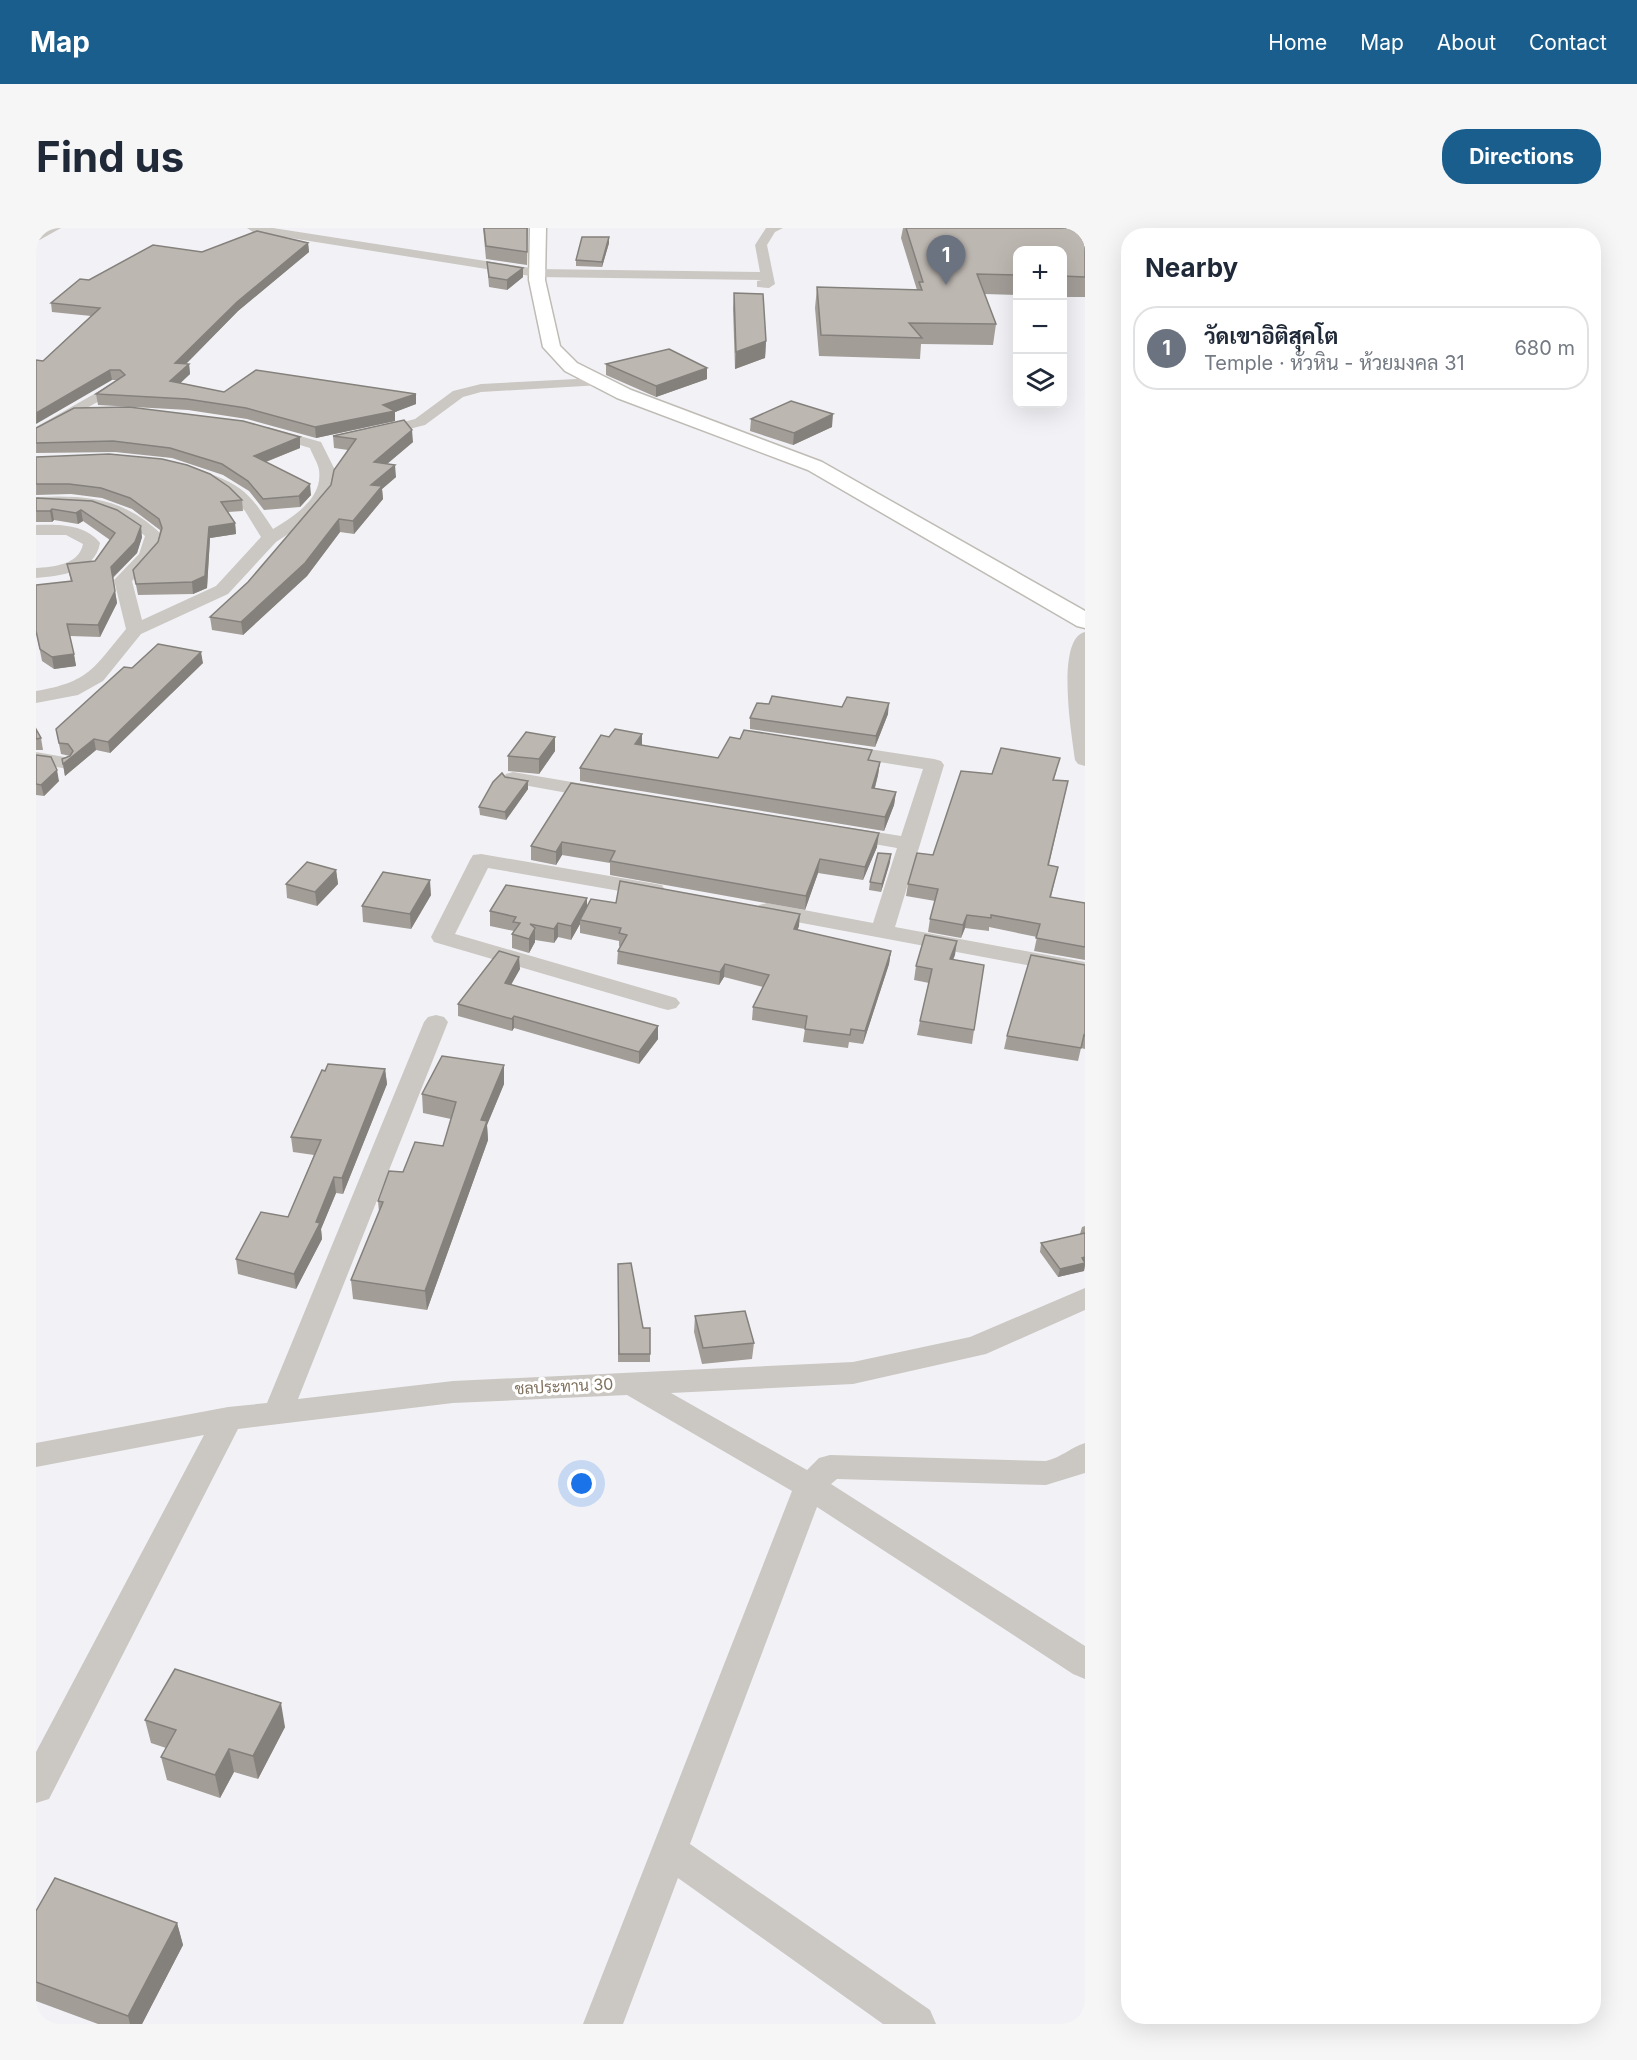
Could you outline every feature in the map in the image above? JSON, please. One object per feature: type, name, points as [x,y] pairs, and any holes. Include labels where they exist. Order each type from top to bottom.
[{"type":"street","points":[[36,238],[55,228]]},
{"type":"street","points":[[253,228],[537,277],[769,284],[761,245],[771,230],[777,228]]},
{"type":"street","points":[[538,228],[537,277],[552,347],[570,367],[596,382],[815,466],[1085,621]]},
{"type":"street","points":[[363,436],[420,422],[458,394],[481,388],[596,382]]},
{"type":"street","points":[[36,433],[117,385]]},
{"type":"street","points":[[71,412],[107,411]]},
{"type":"street","points":[[36,680],[42,696],[71,691],[96,677],[135,630],[222,590],[270,538],[305,516],[322,496],[327,470],[322,444],[247,425]]},
{"type":"street","points":[[189,471],[232,488],[251,508],[270,538]]},
{"type":"street","points":[[36,502],[74,500],[107,505],[137,519],[153,536],[153,547],[146,558],[123,580],[135,630]]},
{"type":"street","points":[[36,530],[71,531],[86,537],[92,543],[92,550],[87,557],[75,564],[36,573]]},
{"type":"street","points":[[1085,638],[1081,641],[1076,697],[1085,760]]},
{"type":"street","points":[[815,747],[934,765],[882,931]]},
{"type":"street","points":[[36,758],[63,762]]},
{"type":"street","points":[[513,778],[618,795]]},
{"type":"street","points":[[828,830],[910,844]]},
{"type":"street","points":[[668,1003],[442,937],[481,860],[670,893]]},
{"type":"street","points":[[741,906],[1085,969]]},
{"type":"street","points":[[278,1412],[436,1022]]},
{"type":"street","name":"ชลประทาน 30","points":[[36,1455],[228,1419],[453,1392],[853,1373],[976,1346],[1085,1298]]},
{"type":"street","points":[[630,1383],[808,1486],[1085,1664]]},
{"type":"street","points":[[36,1787],[228,1419]]},
{"type":"street","points":[[603,2024],[808,1486],[830,1467],[1046,1473],[1071,1467],[1085,1455]]},
{"type":"street","points":[[669,1850],[916,2024]]},
{"type":"building","points":[[484,228],[527,228],[527,252],[486,246]]},
{"type":"building","points":[[906,228],[1085,228],[1085,277],[1067,276],[1067,246],[1013,246],[1013,275],[977,274],[996,324],[909,323],[922,338],[821,335],[817,287],[922,290],[919,282],[923,282]]},
{"type":"building","points":[[257,231],[308,243],[237,302],[175,363],[189,364],[170,381],[224,392],[256,370],[416,394],[383,405],[395,411],[315,427],[246,408],[187,399],[96,394],[125,375],[120,370],[110,370],[36,413],[36,360],[43,361],[100,308],[51,303],[80,279],[89,280],[153,245],[202,252]]},
{"type":"building","points":[[582,237],[609,237],[602,262],[576,260]]},
{"type":"building","points":[[487,262],[523,268],[507,280],[489,277]]},
{"type":"building","points":[[734,293],[763,294],[766,341],[736,352]]},
{"type":"building","points":[[669,349],[707,368],[656,386],[606,364]]},
{"type":"building","points":[[791,401],[833,414],[794,433],[751,419]]},
{"type":"building","points":[[129,407],[243,421],[300,437],[254,456],[310,484],[299,496],[263,499],[248,481],[222,464],[170,448],[113,441],[36,443],[36,428],[74,408]]},
{"type":"building","points":[[404,420],[412,430],[374,462],[395,465],[371,485],[382,486],[353,521],[339,519],[305,563],[241,622],[210,617],[248,582],[331,485],[334,470],[356,439],[333,436]]},
{"type":"building","points":[[109,454],[162,459],[187,465],[210,474],[229,487],[242,500],[221,502],[235,523],[209,527],[205,576],[192,582],[136,584],[133,570],[158,542],[162,528],[159,519],[130,498],[101,488],[69,484],[36,484],[36,457]]},
{"type":"building","points":[[36,498],[92,501],[117,510],[141,526],[135,542],[111,567],[115,591],[98,625],[67,624],[74,654],[52,657],[40,649],[36,631],[36,585],[72,581],[67,564],[95,561],[115,533],[81,510],[76,513],[52,509],[36,511]]},
{"type":"building","points":[[158,644],[201,652],[108,742],[94,739],[63,764],[62,759],[70,756],[73,751],[68,744],[59,743],[56,729],[124,667],[132,668]]},
{"type":"building","points":[[772,696],[842,707],[847,697],[889,703],[876,736],[750,718],[757,703],[769,704]]},
{"type":"building","points":[[36,729],[41,738],[36,739]]},
{"type":"building","points":[[615,729],[642,734],[635,744],[718,758],[730,737],[740,739],[744,730],[872,750],[868,760],[880,762],[872,788],[896,792],[885,817],[580,768],[601,735],[609,737]]},
{"type":"building","points":[[526,732],[555,737],[539,759],[508,756]]},
{"type":"building","points":[[1001,748],[1060,758],[1053,780],[1068,781],[1048,865],[1058,867],[1050,897],[1085,903],[1085,947],[1036,938],[1040,924],[991,915],[991,918],[967,915],[963,925],[930,919],[938,889],[908,884],[917,853],[933,855],[961,771],[992,774]]},
{"type":"building","points":[[36,755],[51,757],[57,770],[41,785],[36,784]]},
{"type":"building","points":[[502,773],[505,777],[528,781],[505,812],[479,807],[493,782]]},
{"type":"building","points":[[571,783],[879,833],[865,867],[820,859],[806,896],[610,861],[615,851],[562,842],[556,852],[531,846]]},
{"type":"building","points":[[878,853],[891,854],[882,884],[870,882]]},
{"type":"building","points":[[307,862],[336,870],[315,892],[286,884]]},
{"type":"building","points":[[383,872],[430,880],[410,914],[362,906]]},
{"type":"building","points":[[620,881],[800,914],[794,929],[891,951],[865,1031],[851,1029],[850,1035],[805,1029],[807,1016],[753,1007],[769,975],[725,964],[720,972],[618,951],[627,935],[619,933],[621,928],[580,920],[591,899],[616,903]]},
{"type":"building","points":[[506,885],[587,898],[571,926],[558,923],[554,929],[530,924],[535,928],[529,939],[512,934],[520,923],[513,922],[516,917],[490,911]]},
{"type":"building","points":[[925,935],[957,941],[950,959],[984,965],[974,1030],[920,1021],[932,969],[916,966]]},
{"type":"building","points":[[499,951],[519,957],[505,983],[658,1026],[639,1052],[514,1016],[512,1019],[458,1004]]},
{"type":"building","points":[[1031,955],[1085,965],[1085,1036],[1081,1048],[1007,1036]]},
{"type":"building","points":[[442,1056],[504,1065],[481,1120],[487,1121],[425,1291],[351,1280],[383,1202],[378,1201],[389,1171],[403,1172],[415,1142],[443,1146],[456,1102],[422,1094]]},
{"type":"building","points":[[328,1064],[385,1069],[342,1178],[334,1177],[316,1222],[320,1223],[294,1274],[236,1259],[261,1212],[288,1217],[321,1140],[291,1137],[322,1070],[325,1071]]},
{"type":"building","points":[[1085,1233],[1085,1257],[1082,1258],[1085,1263],[1060,1269],[1041,1243]]},
{"type":"building","points":[[631,1263],[643,1328],[650,1328],[650,1354],[619,1354],[618,1264]]},
{"type":"building","points":[[745,1311],[754,1343],[703,1348],[695,1316]]},
{"type":"building","points":[[175,1669],[281,1703],[253,1756],[229,1749],[215,1775],[161,1757],[176,1730],[145,1720]]},
{"type":"building","points":[[55,1878],[177,1923],[128,2016],[36,1982],[36,1911]]},
{"type":"place","name":"วัดเขาอิติสุคโต","points":[[946,285]]}]
